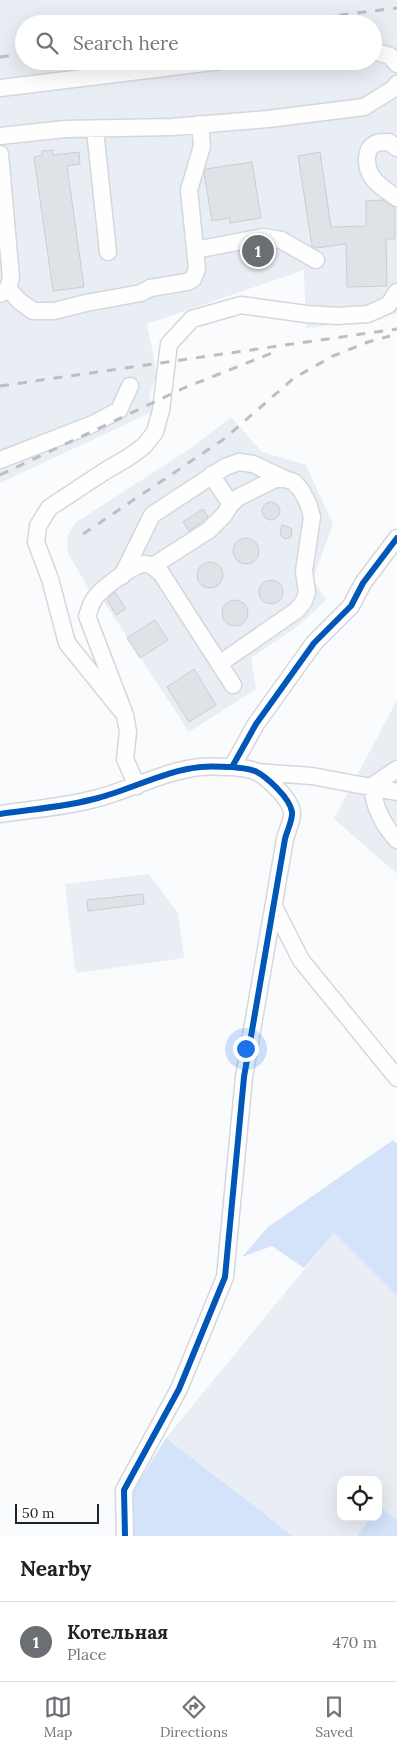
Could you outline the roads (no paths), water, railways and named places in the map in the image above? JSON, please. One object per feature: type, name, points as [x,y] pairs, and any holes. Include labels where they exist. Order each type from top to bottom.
[{"type":"street","points":[[382,54],[395,59]]},
{"type":"street","points":[[0,88],[147,70]]},
{"type":"street","points":[[0,136],[65,130],[172,127],[268,119],[364,107],[393,90],[397,84]]},
{"type":"street","points":[[0,154],[11,270],[11,278],[4,291],[33,311],[54,312],[86,303],[141,294],[150,288],[187,282],[193,279],[197,269],[189,190],[202,146],[200,124]]},
{"type":"street","points":[[95,130],[108,252]]},
{"type":"street","points":[[397,148],[388,142],[376,143],[370,148],[366,159],[372,176],[379,185],[397,198]]},
{"type":"street","points":[[195,250],[263,237],[281,240],[316,260]]},
{"type":"street","points":[[126,716],[67,643],[50,579],[36,542],[38,526],[49,508],[129,457],[144,446],[155,432],[161,410],[169,344],[192,318],[241,304],[306,314],[337,316],[368,314],[388,305],[397,292]]},
{"type":"street","points":[[0,460],[94,424],[119,410],[130,386]]},
{"type":"street","points":[[122,576],[152,515],[225,467],[240,462],[253,464],[294,482],[308,503],[312,517],[304,571],[307,592],[304,601],[297,610],[219,664]]},
{"type":"street","points":[[211,475],[231,504]]},
{"type":"street","points":[[153,566],[209,530],[239,496],[275,479],[284,479]]},
{"type":"street","points":[[232,767],[256,724],[314,643],[351,606],[363,583],[397,538]]},
{"type":"street","points":[[137,786],[125,759],[128,732],[126,716],[87,616],[93,601],[99,594],[131,570],[144,564],[153,566],[161,573],[233,685]]},
{"type":"street","points":[[0,814],[58,807],[98,798],[137,786],[160,776],[200,767],[232,767],[256,772],[312,776],[397,792]]},
{"type":"street","points":[[372,786],[397,768]]},
{"type":"street","points":[[125,1536],[124,1490],[179,1389],[225,1277],[244,1077],[285,839],[292,813],[289,803],[277,788],[256,772]]},
{"type":"street","points":[[372,786],[373,801],[381,817],[397,840]]},
{"type":"street","points":[[274,907],[301,960],[397,1078]]},
{"type":"railway","points":[[341,15],[397,8]]},
{"type":"railway","points":[[0,57],[15,55]]},
{"type":"railway","points":[[0,386],[397,329]]},
{"type":"railway","points":[[83,534],[224,439],[294,378],[333,356],[368,342],[390,336]]},
{"type":"railway","points":[[0,475],[184,388],[277,351]]},
{"type":"place","name":"Котельная","points":[[258,251]]}]
